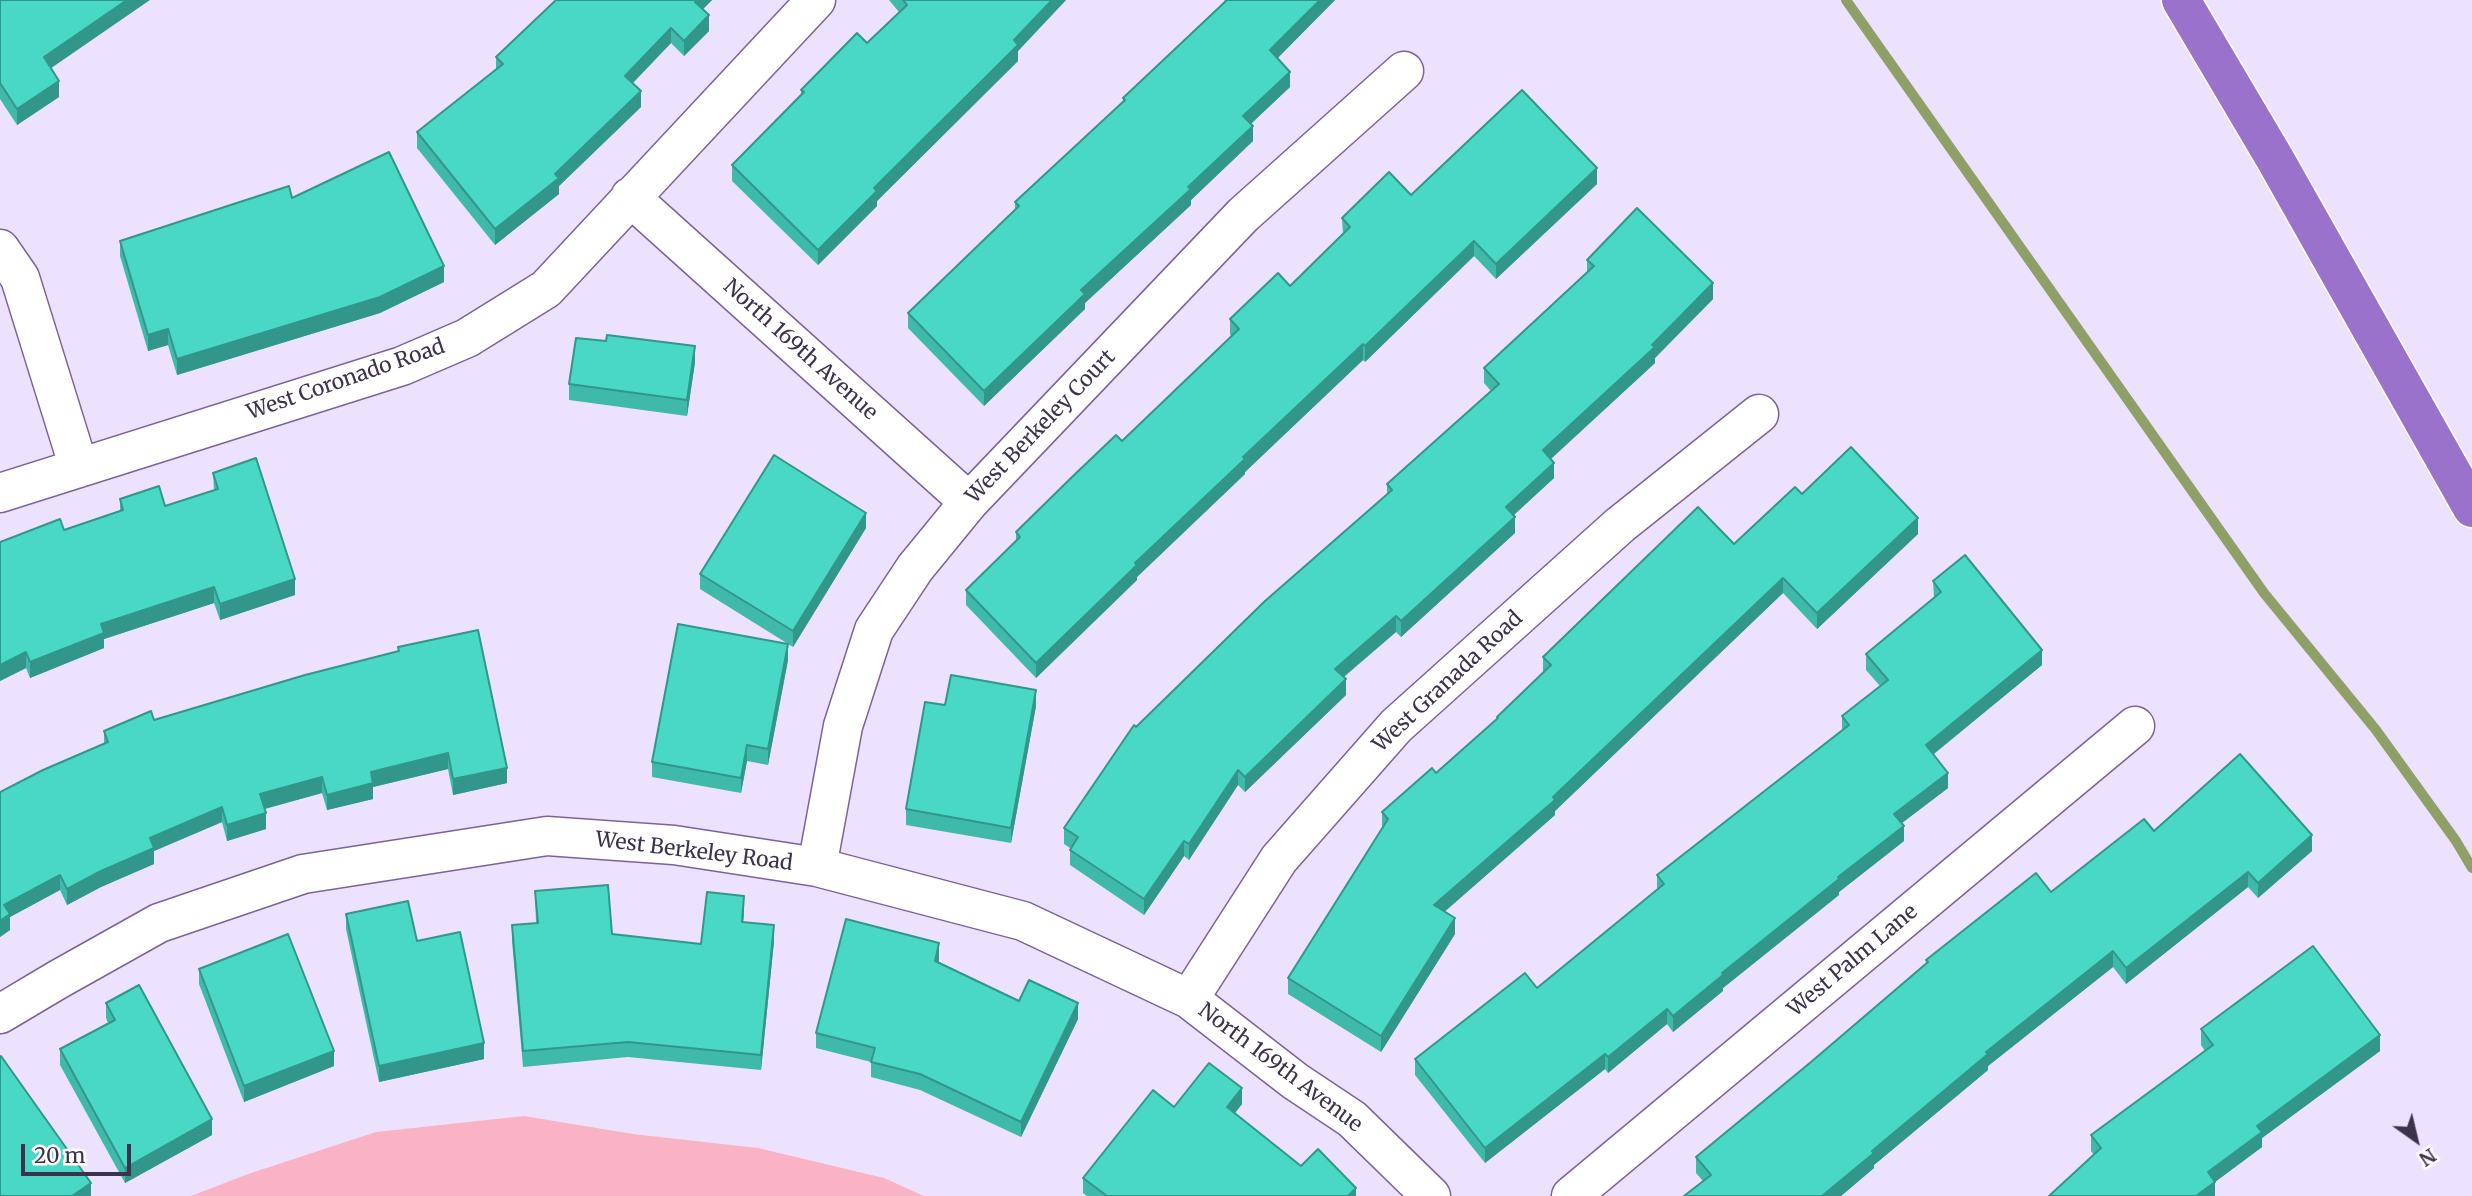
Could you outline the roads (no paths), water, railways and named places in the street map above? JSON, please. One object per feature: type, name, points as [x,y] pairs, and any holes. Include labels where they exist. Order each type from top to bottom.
[{"type":"highway","points":[[2181,0],[2275,159],[2472,508]]},
{"type":"street","name":"West Coronado Road","points":[[0,493],[402,366],[467,338],[546,289],[816,0]]},
{"type":"street","name":"West Berkeley Court","points":[[817,867],[843,726],[874,630],[915,568],[969,502],[1243,215],[1404,71]]},
{"type":"street","name":"North 169th Avenue","points":[[630,197],[969,502]]},
{"type":"street","points":[[0,248],[20,278],[79,468]]},
{"type":"street","name":"West Granada Road","points":[[1189,999],[1279,859],[1396,726],[1620,525],[1759,414]]},
{"type":"street","name":"West Palm Lane","points":[[1571,1196],[2135,726]]},
{"type":"street","name":"West Berkeley Road","points":[[0,1014],[159,923],[303,874],[547,836],[674,845],[817,867],[1023,921],[1189,999]]},
{"type":"street","name":"North 169th Avenue","points":[[1189,999],[1295,1081],[1352,1119],[1431,1196]]},
{"type":"waterway","points":[[1846,0],[2264,593],[2376,730],[2456,841],[2472,868]]}]
